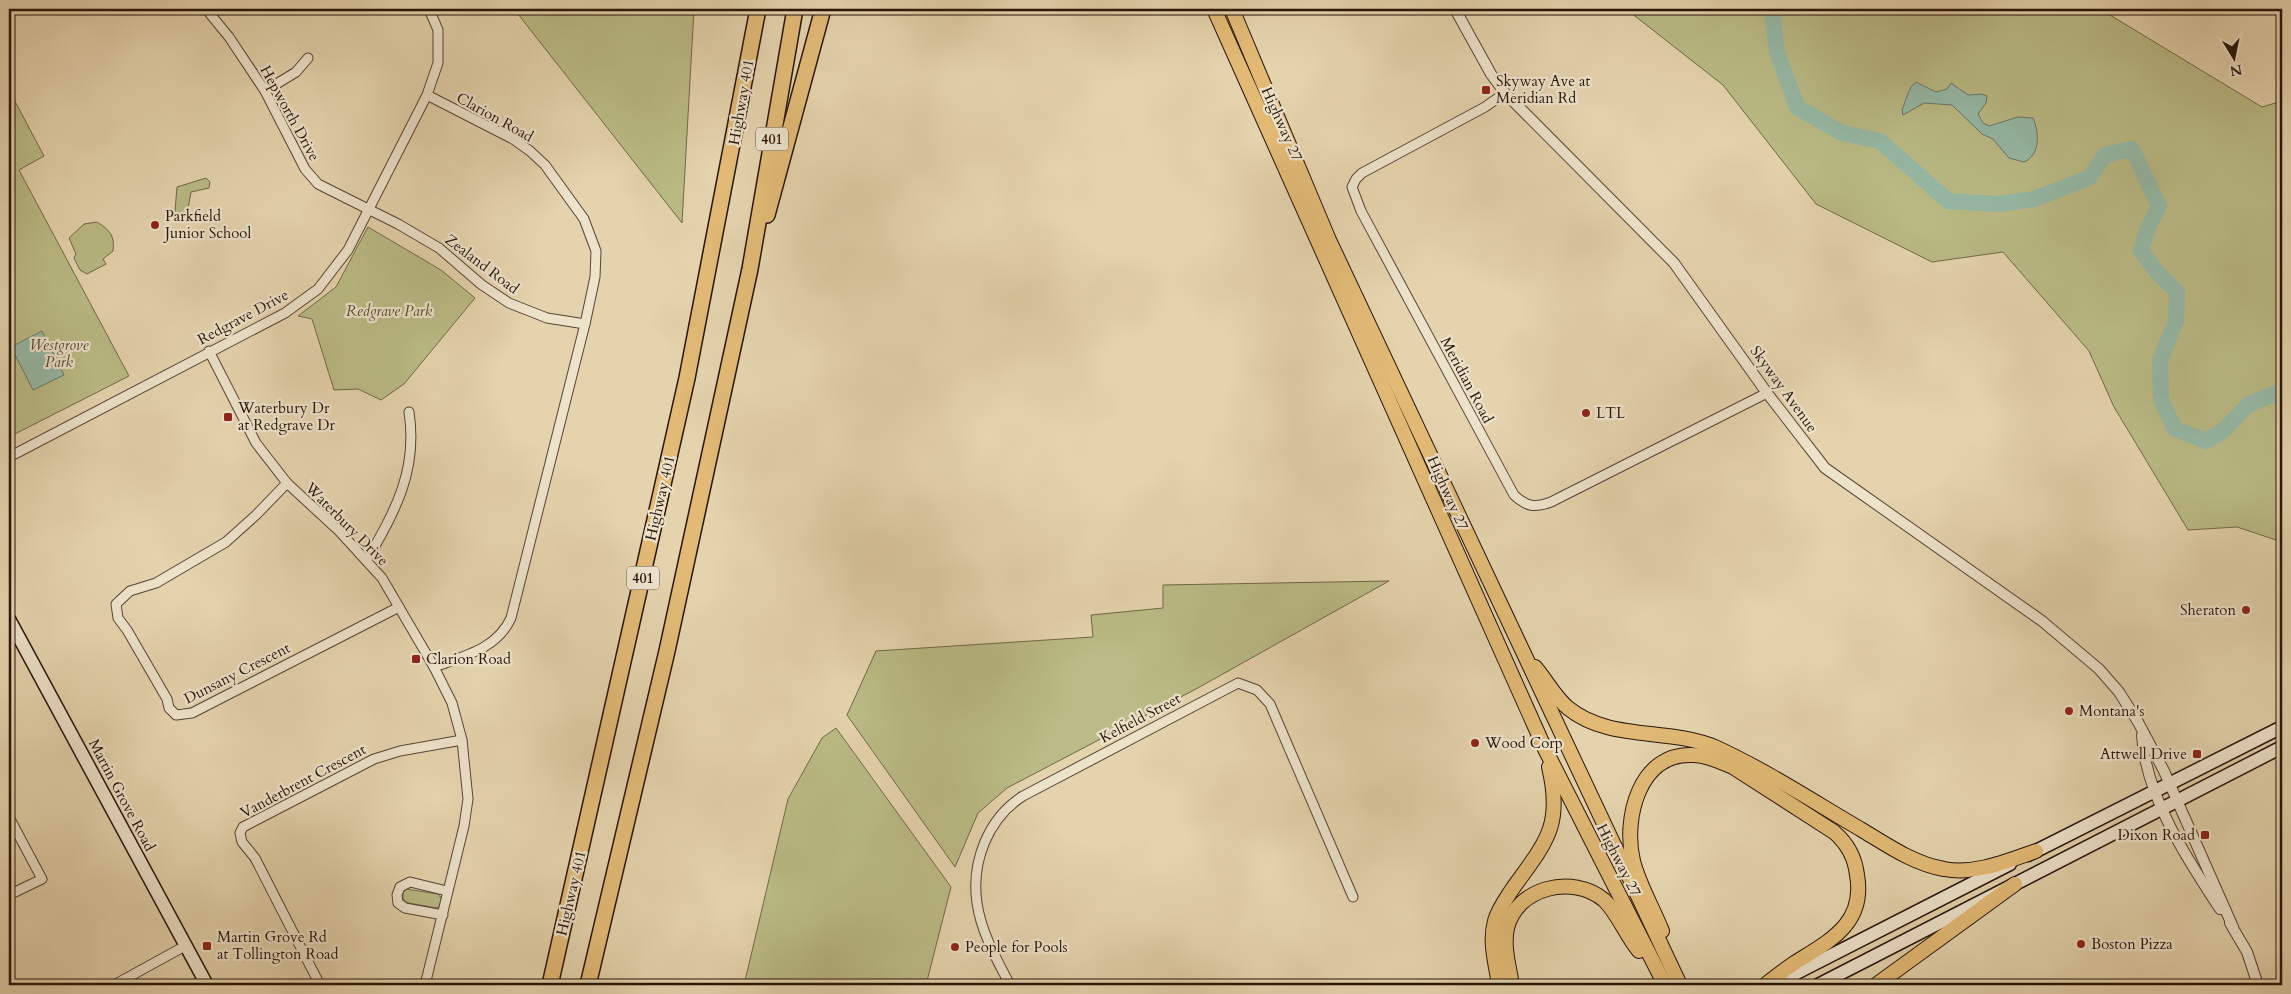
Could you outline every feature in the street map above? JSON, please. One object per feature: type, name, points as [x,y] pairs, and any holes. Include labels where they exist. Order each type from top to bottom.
[{"type":"highway","name":"Highway 401","points":[[550,985],[687,378],[758,9]]},
{"type":"highway","name":"401","points":[[588,985],[708,466],[750,269],[795,9]]},
{"type":"highway","points":[[750,269],[792,132],[823,9]]},
{"type":"highway","points":[[593,985],[599,939]]},
{"type":"main road","name":"Highway 27","points":[[1214,9],[1545,749],[1665,985]]},
{"type":"main road","name":"Highway 27","points":[[1232,9],[1329,240],[1670,968],[1680,985]]},
{"type":"main road","name":"Martin Grove Road","points":[[9,619],[207,985]]},
{"type":"main road","points":[[1518,645],[1555,696],[1580,717],[1608,728],[1667,735],[1714,747],[1744,761],[1897,851],[1925,864],[1958,871],[1978,869],[2036,851]]},
{"type":"main road","points":[[1773,985],[2282,727]]},
{"type":"main road","points":[[1818,985],[2282,747]]},
{"type":"main road","points":[[1499,985],[1491,937],[1495,919],[1501,906],[1543,848],[1554,816],[1551,776],[1545,749]]},
{"type":"main road","points":[[1670,968],[1663,934],[1633,861],[1630,828],[1634,802],[1648,775],[1660,764],[1676,757],[1693,755],[1733,767],[1834,832],[1842,839],[1855,862],[1858,898],[1844,926],[1835,938],[1792,965],[1765,985]]},
{"type":"main road","points":[[1876,985],[2014,884]]},
{"type":"main road","points":[[1512,985],[1505,945],[1507,926],[1520,904],[1530,895],[1550,888],[1572,885],[1589,890],[1605,901],[1637,948],[1654,965]]},
{"type":"street","name":"Hepworth Drive","points":[[206,9],[229,36],[265,91],[310,177],[318,184],[369,210]]},
{"type":"street","name":"Redgrave Drive","points":[[9,457],[285,313],[318,289],[348,250],[427,95],[438,63],[438,30],[429,9]]},
{"type":"street","name":"Skyway Avenue","points":[[1455,9],[1491,74],[1505,94],[1674,262],[1767,394],[1825,468],[2042,621],[2099,669],[2118,692],[2170,783]]},
{"type":"street","points":[[265,91],[296,72],[308,58]]},
{"type":"street","name":"Meridian Road","points":[[1505,94],[1485,108],[1362,173],[1352,187],[1365,219],[1514,495],[1538,507],[1551,502],[1767,394]]},
{"type":"street","name":"Clarion Road","points":[[427,95],[513,139],[530,151],[545,165],[584,219],[596,251],[595,278],[585,324],[511,618],[505,632],[487,647],[434,667]]},
{"type":"street","name":"Zealand Road","points":[[369,210],[439,248],[482,285],[509,303],[547,318],[585,324]]},
{"type":"street","name":"Waterbury Drive","points":[[209,351],[256,443],[286,483],[339,531],[390,589],[452,703],[462,740],[468,798],[464,826],[425,985]]},
{"type":"street","points":[[366,560],[400,500],[413,437],[409,412]]},
{"type":"street","name":"Dunsany Crescent","points":[[286,483],[256,516],[226,542],[156,583],[130,591],[116,604],[120,623],[132,639],[166,699],[169,708],[176,715],[192,712],[399,607]]},
{"type":"street","name":"Kelfield Street","points":[[1010,985],[986,936],[977,902],[981,852],[997,817],[1008,806],[1023,796],[1238,683],[1257,690],[1270,704],[1353,897]]},
{"type":"street","name":"Skyway Avenue","points":[[2142,731],[2143,752],[2154,792]]},
{"type":"street","name":"Vanderbrent Crescent","points":[[320,985],[254,858],[242,842],[240,833],[243,827],[374,759],[400,750],[462,740]]},
{"type":"street","points":[[2170,783],[2233,927],[2247,952],[2258,985]]},
{"type":"street","points":[[2154,792],[2208,891],[2233,927]]},
{"type":"street","points":[[9,817],[42,879],[9,895]]},
{"type":"street","points":[[443,915],[405,908],[398,903],[397,895],[400,887],[410,882],[447,891]]},
{"type":"street","points":[[114,985],[185,946]]},
{"type":"green space","points":[[514,9],[694,9],[682,223]]},
{"type":"green space","points":[[1626,9],[2100,9],[2262,107],[2282,101],[2282,542],[2237,527],[2188,530],[2114,407],[2089,351],[2003,252],[1932,262],[1816,204],[1723,85]]},
{"type":"green space","name":"Westgrove Park","points":[[9,90],[44,156],[19,170],[129,376],[9,437]]},
{"type":"green space","points":[[206,178],[210,182],[209,188],[191,192],[187,214],[179,215],[175,211],[177,187]]},
{"type":"green space","points":[[97,222],[111,234],[113,251],[103,259],[106,264],[87,274],[80,270],[74,258],[76,254],[69,238],[84,224]]},
{"type":"green space","name":"Redgrave Park","points":[[368,227],[441,270],[475,298],[404,384],[381,400],[358,389],[334,390],[312,319],[298,316],[336,287]]},
{"type":"green space","points":[[1389,581],[1196,689],[1007,788],[978,813],[955,867],[847,715],[876,651],[1093,637],[1091,615],[1163,608],[1163,585]]},
{"type":"green space","points":[[836,728],[951,887],[926,985],[744,985],[788,799],[822,738]]},
{"type":"green space","points":[[406,889],[438,894],[442,899],[441,904],[437,908],[408,903],[403,899],[403,893]]},
{"type":"shaded area","points":[[1916,82],[1936,92],[1947,89],[1951,83],[1968,95],[1982,94],[1987,96],[1986,103],[1978,114],[1983,123],[1989,126],[2018,117],[2033,118],[2037,129],[2037,142],[2030,159],[2024,162],[2009,158],[1993,139],[1982,134],[1952,105],[1924,103],[1903,115],[1902,110],[1908,94]]},
{"type":"shaded area","points":[[42,331],[64,375],[33,390],[11,347]]},
{"type":"waterway","points":[[1770,9],[1773,18],[1777,52],[1797,107],[1842,133],[1880,141],[1948,201],[2000,204],[2034,199],[2089,178],[2105,155],[2132,149],[2159,206],[2148,228],[2141,250],[2156,271],[2177,292],[2176,320],[2160,361],[2161,400],[2175,429],[2206,441],[2223,431],[2249,404],[2276,393],[2282,400]]},
{"type":"place","name":"Skyway Ave at Meridian Rd","points":[[1486,90]]},
{"type":"place","name":"Parkfield Junior School","points":[[155,225]]},
{"type":"place","name":"LTL","points":[[1586,413]]},
{"type":"place","name":"Waterbury Dr at Redgrave Dr","points":[[228,417]]},
{"type":"place","name":"Sheraton","points":[[2246,610]]},
{"type":"place","name":"Clarion Road","points":[[416,659]]},
{"type":"place","name":"Montana's","points":[[2069,711]]},
{"type":"place","name":"Wood Corp","points":[[1475,743]]},
{"type":"place","name":"Attwell Drive","points":[[2197,754]]},
{"type":"place","name":"Dixon Road","points":[[2205,835]]},
{"type":"place","name":"Boston Pizza","points":[[2081,944]]},
{"type":"place","name":"Martin Grove Rd at Tollington Road","points":[[207,946]]},
{"type":"place","name":"People for Pools","points":[[955,947]]}]
